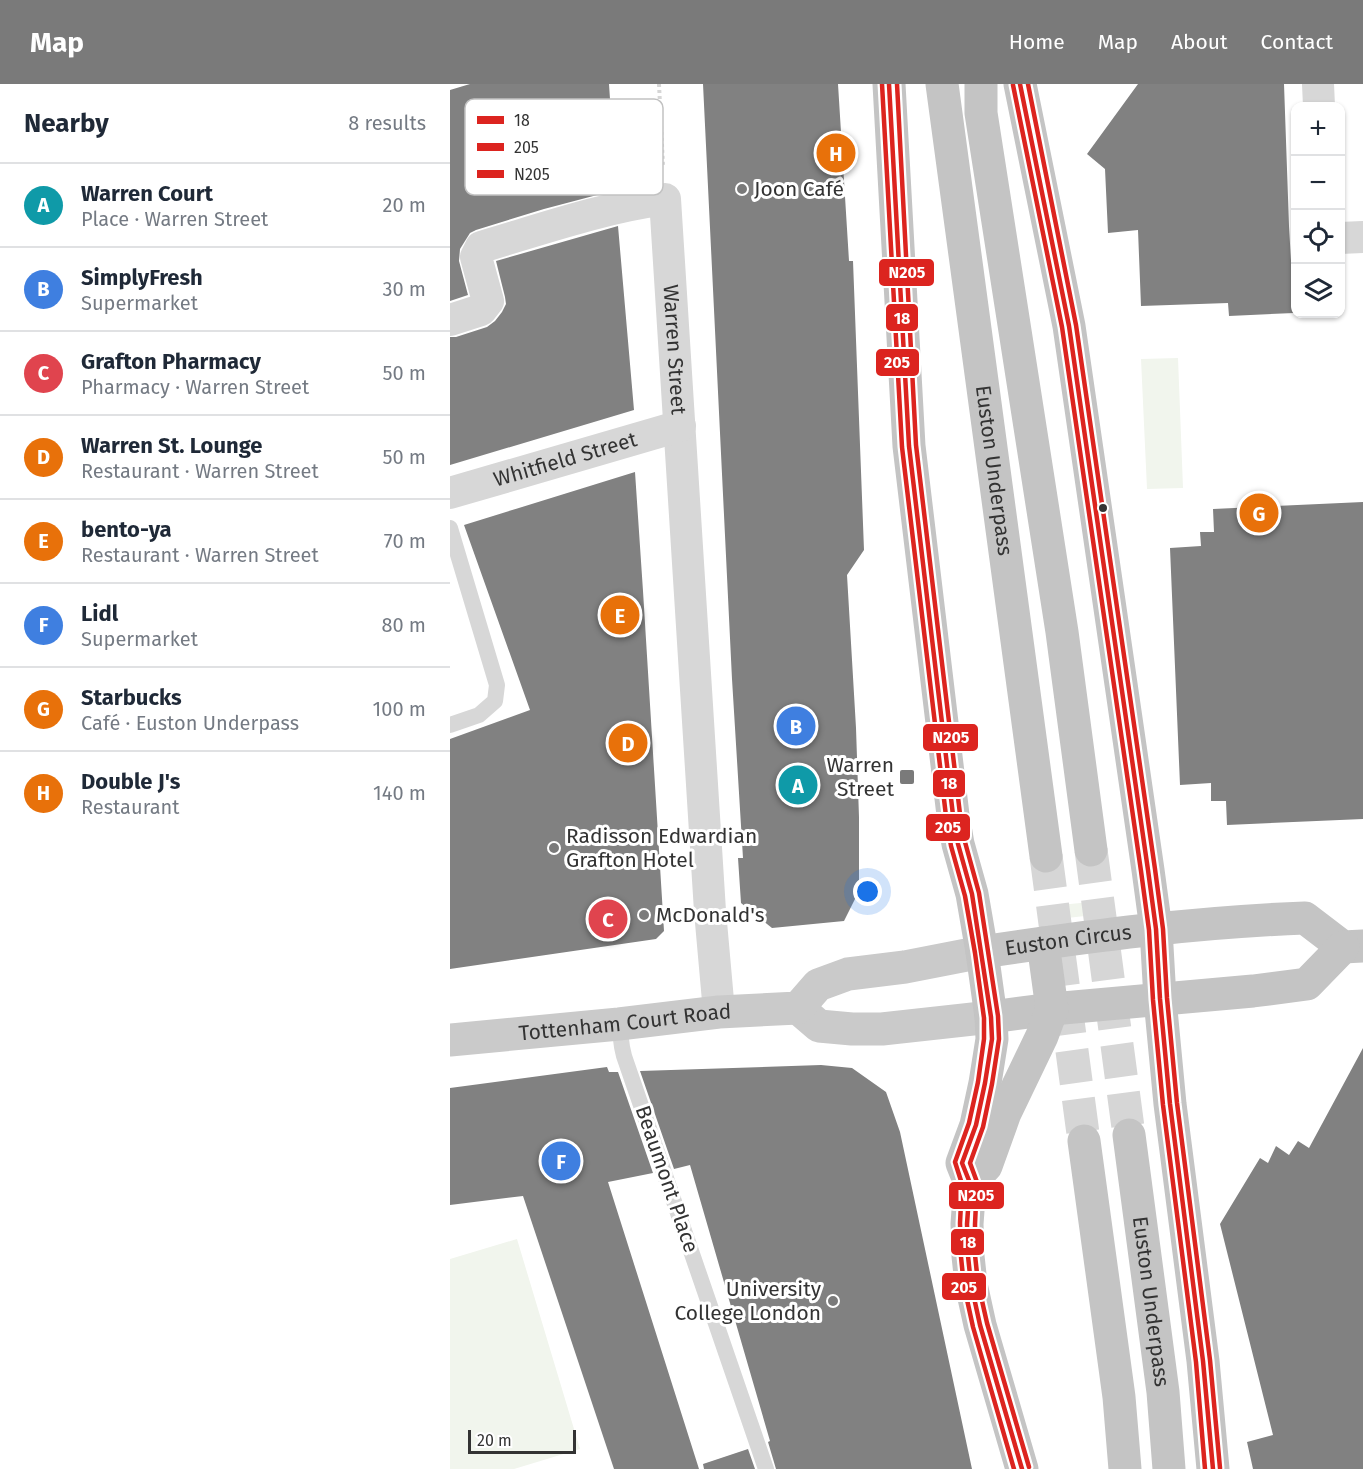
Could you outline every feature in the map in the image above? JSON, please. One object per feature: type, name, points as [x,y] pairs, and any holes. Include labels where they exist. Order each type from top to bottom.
[{"type":"highway","points":[[889,84],[909,446],[953,815],[958,844],[972,894],[991,1017],[992,1039],[985,1083],[976,1125],[962,1163],[970,1183],[967,1224],[968,1256],[971,1284],[986,1346],[1022,1469]]},
{"type":"highway","name":"Euston Underpass","points":[[942,84],[1046,856]]},
{"type":"highway","name":"Euston Underpass","points":[[981,84],[981,113],[1062,632],[1091,850]]},
{"type":"highway","points":[[1020,84],[1069,326],[1156,929],[1170,1104],[1203,1361],[1213,1469]]},
{"type":"highway","name":"Euston Circus","points":[[982,952],[1156,929],[1305,918],[1353,946]]},
{"type":"highway","points":[[970,1183],[986,1166],[1002,1121],[1042,1036],[1052,1009],[1044,943]]},
{"type":"highway","points":[[991,1017],[1052,1009],[1253,992],[1307,984],[1353,946]]},
{"type":"highway","name":"Euston Underpass","points":[[1129,1135],[1163,1392],[1168,1469]]},
{"type":"highway","name":"Euston Underpass","points":[[1084,1141],[1119,1397],[1125,1469]]},
{"type":"main road","points":[[982,952],[905,967],[848,974],[818,985],[798,1008],[819,1026],[852,1029],[882,1029],[991,1017]]},
{"type":"main road","name":"Tottenham Court Road","points":[[450,1040],[719,1012],[798,1008]]},
{"type":"street","points":[[1318,84],[1319,102]]},
{"type":"street","points":[[450,320],[481,310],[488,302],[476,257],[481,247],[597,213],[665,199]]},
{"type":"street","name":"Warren Street","points":[[665,199],[710,911],[719,1012]]},
{"type":"street","points":[[1345,238],[1363,237]]},
{"type":"street","name":"Whitfield Street","points":[[450,493],[680,426]]},
{"type":"lane","points":[[450,528],[496,685],[495,701],[478,715],[450,725]]},
{"type":"lane","name":"Beaumont Place","points":[[619,1024],[624,1056],[766,1469]]},
{"type":"path","points":[[659,84],[660,99]]},
{"type":"path","points":[[663,161],[665,199]]},
{"type":"shaded area","points":[[1178,358],[1183,488],[1147,489],[1141,359]]},
{"type":"shaded area","points":[[1101,901],[1103,914],[1040,921],[1039,907]]},
{"type":"shaded area","points":[[517,1239],[580,1449],[514,1469],[450,1469],[450,1259]]},
{"type":"building","points":[[470,84],[609,84],[610,99],[465,99],[465,195],[597,195],[470,233],[460,249],[459,261],[468,295],[450,301],[450,90]]},
{"type":"building","points":[[703,84],[838,84],[849,261],[853,261],[864,550],[847,575],[856,728],[859,891],[844,921],[772,928],[741,903],[738,858],[743,858]]},
{"type":"building","points":[[1138,84],[1284,84],[1291,313],[1229,316],[1228,303],[1141,306],[1138,230],[1108,233],[1105,169],[1087,154]]},
{"type":"building","points":[[618,226],[634,410],[450,465],[450,337],[487,327],[502,312],[506,304],[496,261]]},
{"type":"building","points":[[635,472],[664,931],[656,939],[450,969],[450,739],[530,710],[464,525]]},
{"type":"building","points":[[1363,502],[1363,819],[1227,825],[1226,801],[1211,801],[1211,783],[1180,785],[1170,548],[1201,546],[1200,532],[1214,532],[1213,509]]},
{"type":"building","points":[[1363,1048],[1363,1469],[1253,1469],[1247,1442],[1273,1435],[1220,1224],[1260,1158],[1268,1163],[1276,1146],[1289,1155],[1298,1141],[1309,1148]]},
{"type":"building","name":"University College London","points":[[821,1065],[852,1068],[886,1092],[900,1132],[972,1469],[776,1469],[768,1442],[770,1441],[690,1165],[674,1169],[640,1071]]},
{"type":"building","points":[[607,1067],[609,1072],[618,1072],[653,1173],[608,1182],[699,1469],[614,1469],[523,1196],[450,1205],[450,1088]]},
{"type":"building","points":[[748,1449],[755,1469],[704,1469],[703,1464]]},
{"type":"tunnel","points":[[1091,850],[1129,1135]]},
{"type":"tunnel","points":[[1046,856],[1084,1141]]},
{"type":"transit line","name":"205","points":[[882,84],[902,447],[946,816],[951,846],[965,896],[984,1018],[984,1039],[978,1082],[969,1123],[955,1162],[962,1184],[961,1257],[964,1286],[973,1327],[1014,1469]]},
{"type":"transit line","name":"18","points":[[889,84],[909,446],[953,815],[958,844],[972,894],[991,1017],[992,1039],[985,1083],[976,1125],[962,1163],[970,1183],[967,1224],[968,1256],[971,1284],[980,1325],[1022,1469]]},
{"type":"transit line","name":"N205","points":[[897,84],[916,445],[960,814],[979,893],[998,1016],[999,1039],[992,1084],[983,1127],[970,1163],[977,1182],[975,1255],[978,1283],[987,1323],[1029,1467]]},
{"type":"transit line","name":"18","points":[[1020,84],[1069,326],[1148,870],[1156,929],[1170,1104],[1203,1361],[1213,1469]]},
{"type":"transit line","name":"N205","points":[[1028,84],[1076,325],[1155,869],[1163,929],[1177,1103],[1210,1360],[1220,1468]]},
{"type":"transit line","name":"205","points":[[1013,85],[1062,327],[1141,871],[1149,930],[1163,1105],[1196,1362],[1205,1469]]},
{"type":"place","name":"Double J's","points":[[836,153]]},
{"type":"place","name":"Joon Café","points":[[742,189]]},
{"type":"place","name":"Starbucks","points":[[1259,513]]},
{"type":"place","name":"bento-ya","points":[[620,615]]},
{"type":"place","name":"SimplyFresh","points":[[796,726]]},
{"type":"place","name":"Warren St. Lounge","points":[[628,743]]},
{"type":"place","name":"Warren Street","points":[[907,777]]},
{"type":"place","name":"Warren Court","points":[[798,785]]},
{"type":"place","name":"Radisson Edwardian Grafton Hotel","points":[[554,848]]},
{"type":"place","name":"McDonald's","points":[[644,915]]},
{"type":"place","name":"Grafton Pharmacy","points":[[608,919]]},
{"type":"place","name":"Lidl","points":[[561,1161]]},
{"type":"place","name":"University College London","points":[[833,1301]]}]
